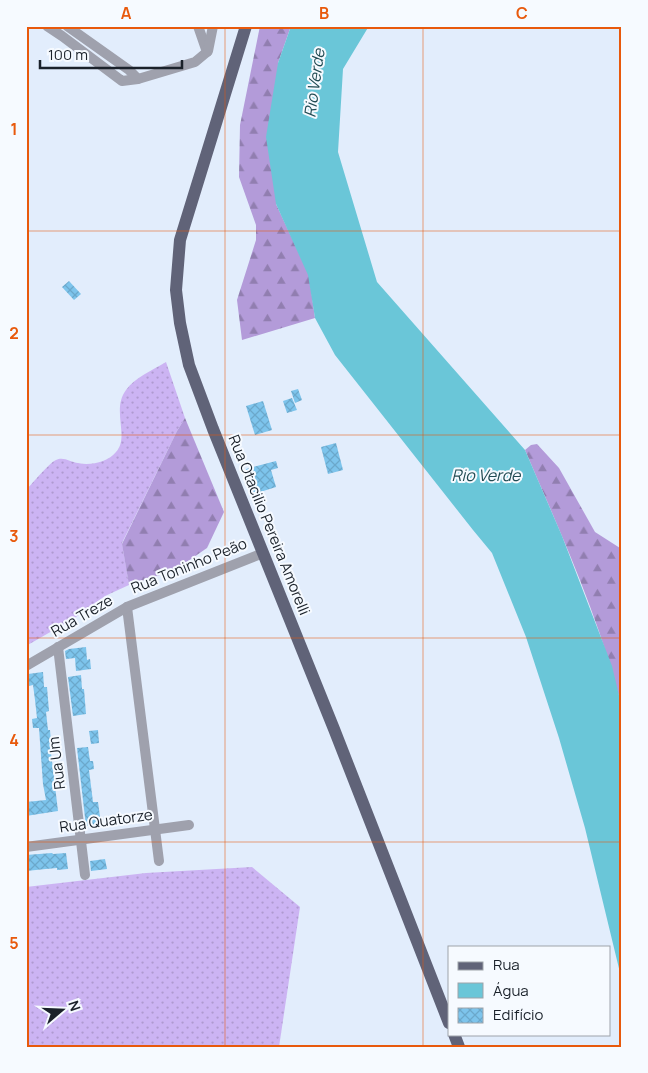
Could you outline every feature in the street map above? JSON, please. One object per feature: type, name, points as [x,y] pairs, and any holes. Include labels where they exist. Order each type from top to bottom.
[{"type":"main road","name":"Rua Otacilio Pereira Amorelli","points":[[246,26],[180,240],[176,290],[180,323],[189,365],[213,429],[334,729],[448,1020]]},
{"type":"street","points":[[47,26],[71,30],[129,70],[138,79],[195,62],[207,52],[212,26]]},
{"type":"street","points":[[198,26],[207,52]]},
{"type":"street","name":"Rua Toninho Peão","points":[[127,607],[263,553]]},
{"type":"street","points":[[127,607],[159,861]]},
{"type":"street","name":"Rua Treze","points":[[26,666],[127,607]]},
{"type":"street","name":"Rua Um","points":[[58,647],[85,875]]},
{"type":"street","name":"Rua Quatorze","points":[[26,847],[189,825]]},
{"type":"shaded area","points":[[166,362],[185,418],[122,543],[129,585],[105,596],[73,619],[26,646],[26,490],[56,460],[64,459],[88,464],[104,461],[113,455],[120,446],[120,406],[126,390],[139,378]]},
{"type":"shaded area","points":[[252,867],[300,907],[279,1047],[26,1047],[26,887],[146,873]]},
{"type":"green space","points":[[260,26],[291,26],[278,63],[276,204],[309,275],[315,318],[242,340],[237,300],[256,240],[256,225],[239,177],[240,125]]},
{"type":"green space","points":[[185,418],[224,512],[207,548],[175,570],[129,585],[122,544]]},
{"type":"green space","points":[[537,444],[559,468],[595,532],[620,548],[622,708],[603,642],[591,609],[525,450],[531,445]]},
{"type":"water","name":"Rio Verde","points":[[291,26],[369,26],[343,69],[338,152],[377,282],[525,450],[562,536],[612,666],[622,708],[622,981],[585,828],[559,738],[526,637],[492,553],[335,355],[315,318],[308,275],[276,204],[266,137],[278,63]]},
{"type":"building","points":[[69,281],[81,294],[74,300],[62,287]]},
{"type":"building","points":[[298,389],[302,400],[295,403],[291,391]]},
{"type":"building","points":[[292,398],[297,410],[287,413],[283,401]]},
{"type":"building","points":[[263,401],[272,430],[255,435],[246,406]]},
{"type":"building","points":[[336,443],[343,470],[328,474],[321,447]]},
{"type":"building","points":[[276,461],[278,468],[271,470],[276,487],[254,494],[246,469]]},
{"type":"building","points":[[86,647],[87,660],[90,659],[91,669],[76,671],[75,658],[66,659],[65,651]]},
{"type":"building","points":[[43,672],[44,687],[47,687],[49,711],[46,712],[48,730],[50,730],[58,811],[26,816],[26,802],[46,800],[39,728],[33,728],[32,719],[37,718],[33,685],[29,686],[28,674]]},
{"type":"building","points":[[81,675],[86,714],[73,716],[68,677]]},
{"type":"building","points":[[98,730],[99,743],[91,744],[89,731]]},
{"type":"building","points":[[88,747],[90,761],[93,761],[94,769],[89,770],[93,802],[98,802],[101,824],[86,826],[77,748]]},
{"type":"building","points":[[66,853],[68,869],[57,870],[57,868],[26,871],[26,855]]},
{"type":"building","points":[[105,859],[107,869],[91,871],[90,861]]}]
